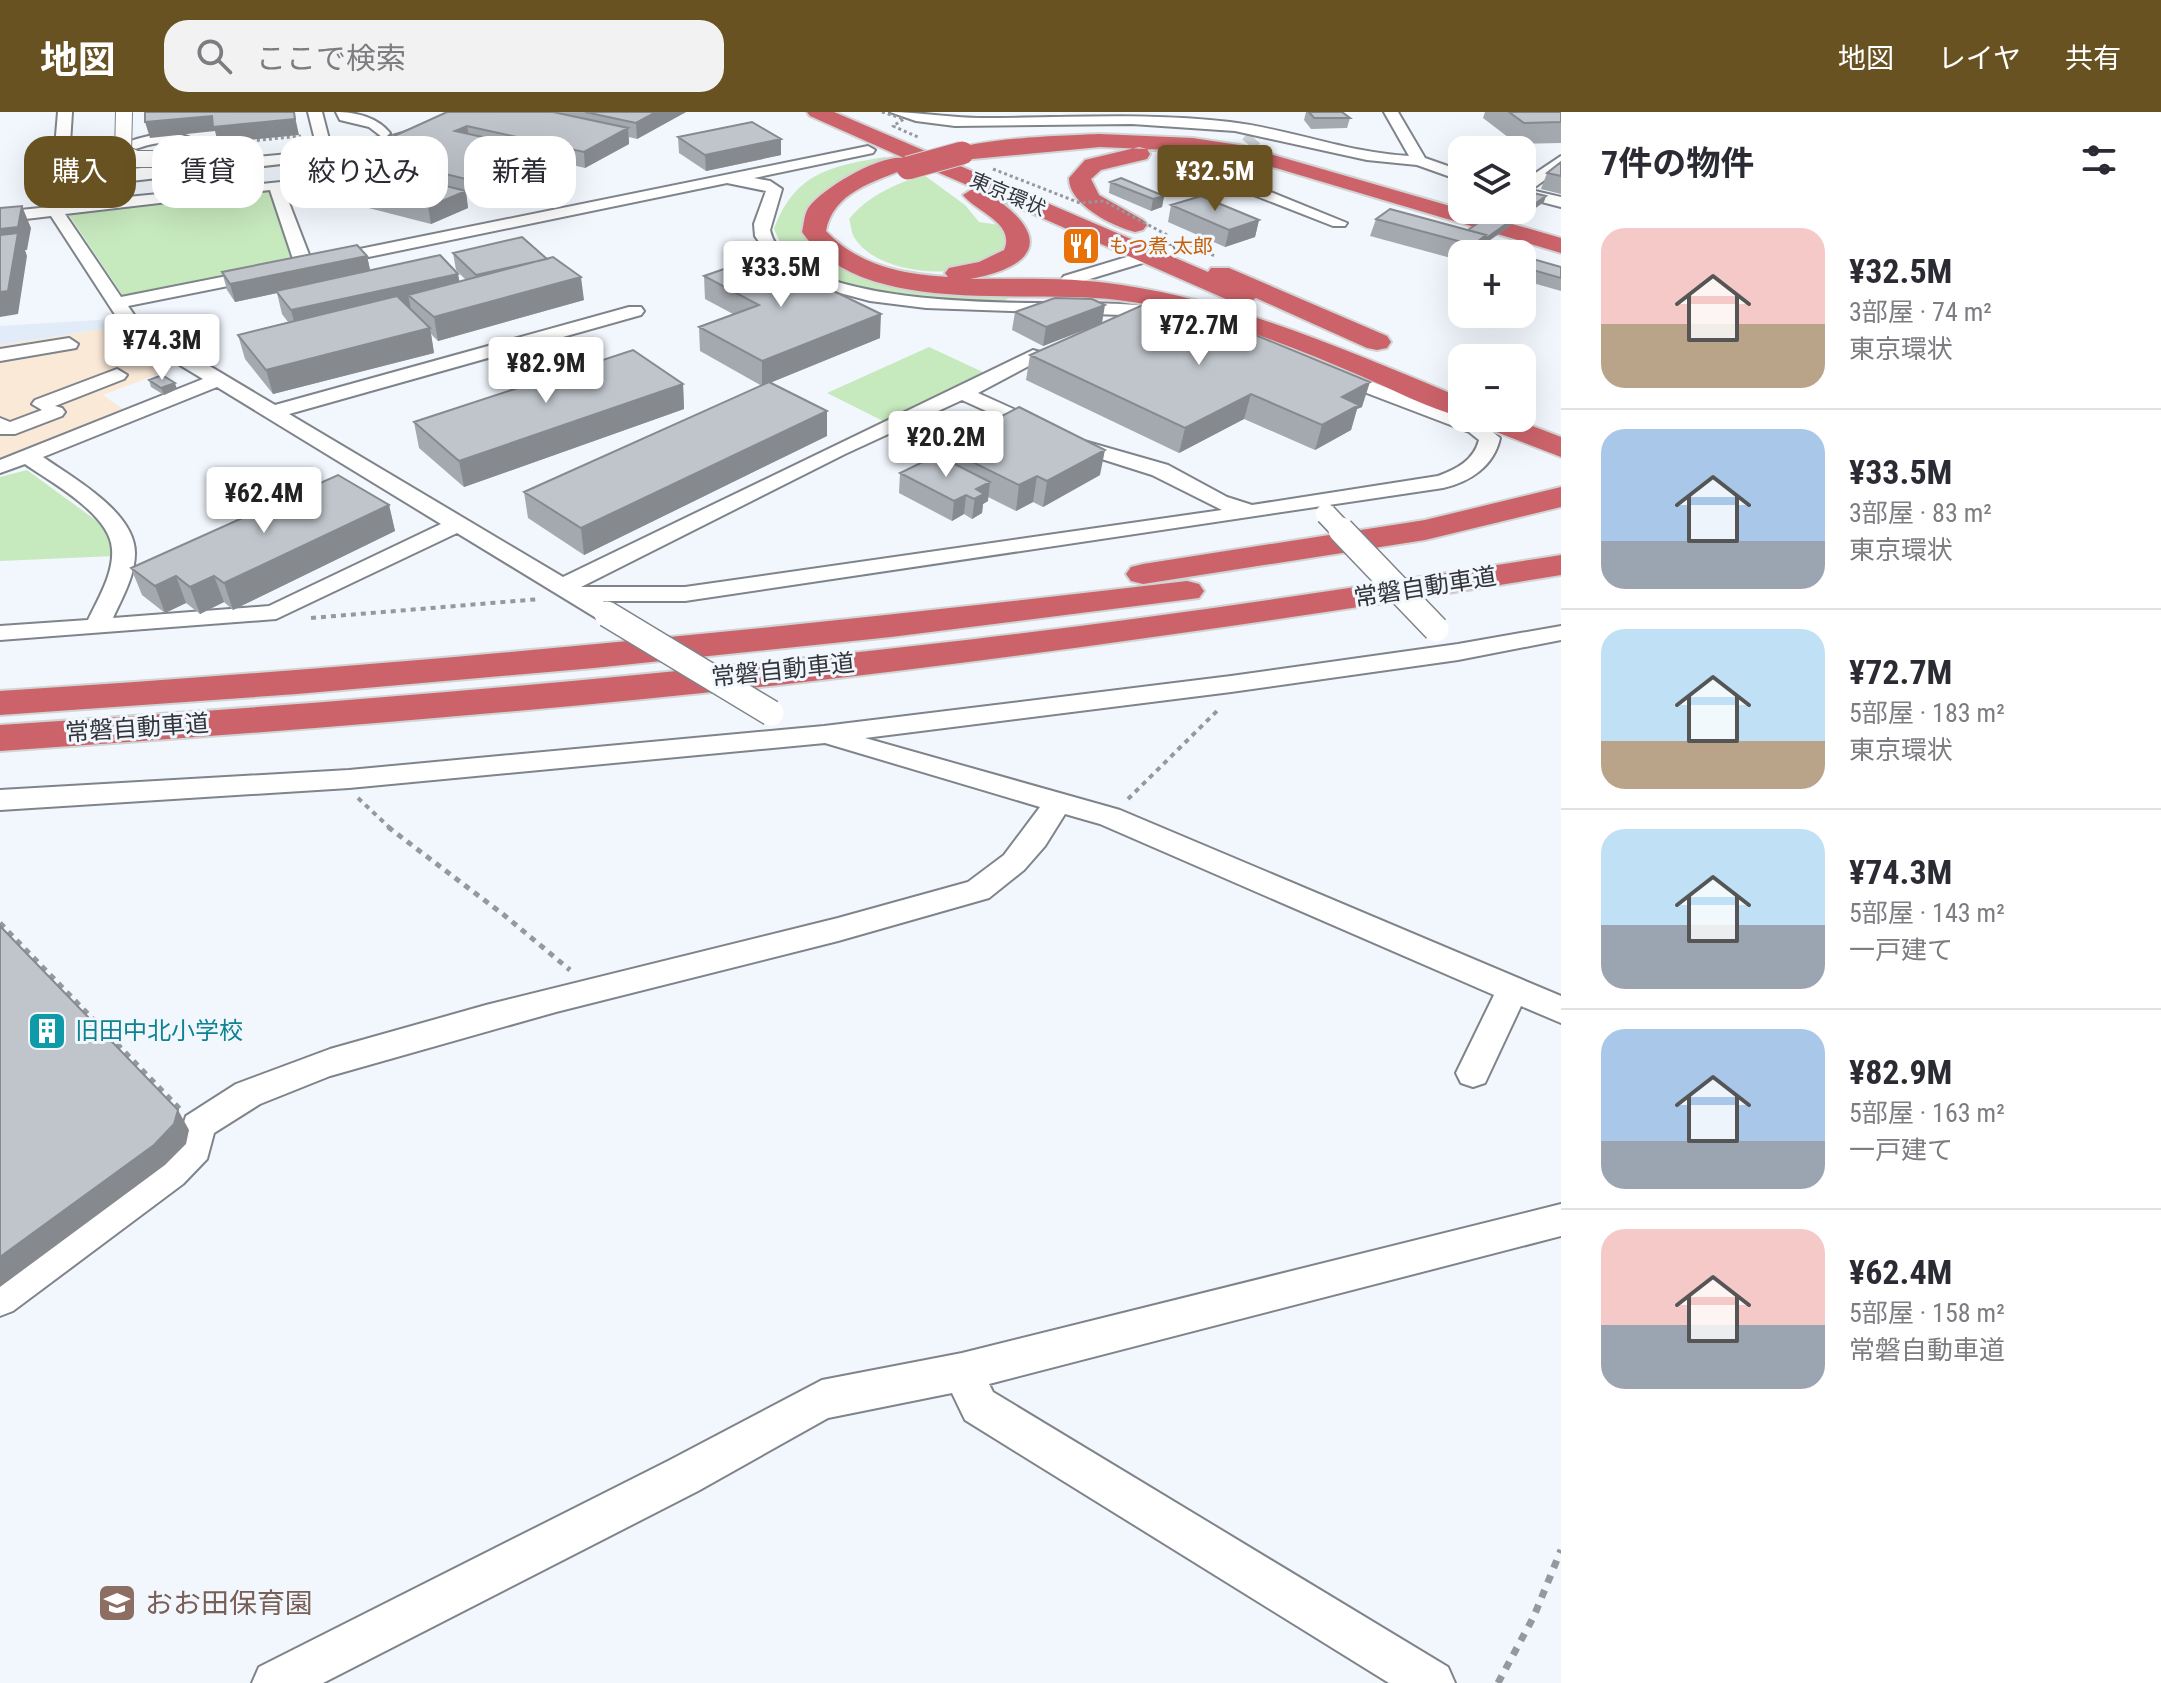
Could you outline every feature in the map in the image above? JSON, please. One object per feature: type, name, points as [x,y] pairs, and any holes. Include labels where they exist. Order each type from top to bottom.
[{"type":"highway","name":"東京環状","points":[[817,112],[876,146],[1166,246],[1448,385]]},
{"type":"highway","name":"東京環状","points":[[838,112],[1166,246],[1407,356]]},
{"type":"highway","points":[[862,112],[903,123],[952,130],[1098,129],[1183,134],[1249,144],[1448,189]]},
{"type":"highway","points":[[1299,156],[1181,141],[1119,137],[1032,139],[903,165],[848,185],[818,211],[814,232],[827,248],[848,262],[892,277],[936,284],[1080,288],[1160,298],[1266,329],[1448,402]]},
{"type":"highway","points":[[957,152],[1046,143],[1157,144],[1249,155],[1298,166],[1327,178]]},
{"type":"highway","points":[[876,146],[970,191],[1013,223],[1021,237],[1016,253],[983,269],[922,273],[882,266],[853,254],[830,231],[831,216],[856,191],[903,165]]},
{"type":"highway","points":[[1352,332],[1310,304],[1125,221],[1091,200],[1080,185],[1080,178],[1093,165],[1119,157],[1156,153],[1217,156],[1327,178],[1561,246]]},
{"type":"highway","points":[[1536,211],[1561,219]]},
{"type":"highway","points":[[1536,412],[1561,422]]},
{"type":"highway","points":[[1536,424],[1561,435]]},
{"type":"highway","points":[[1521,432],[1561,448]]},
{"type":"highway","points":[[448,672],[713,629],[992,595],[1330,547],[1425,530],[1561,497]]},
{"type":"highway","name":"常磐自動車道","points":[[0,703],[448,672],[714,647],[1242,584],[1561,536]]},
{"type":"highway","name":"常磐自動車道","points":[[0,738],[439,705],[744,675],[1256,613],[1561,565]]},
{"type":"street","points":[[65,112],[68,136]]},
{"type":"street","points":[[124,112],[123,153],[150,163]]},
{"type":"street","points":[[315,112],[316,136]]},
{"type":"street","points":[[343,112],[345,117],[374,124],[383,133]]},
{"type":"street","points":[[357,113],[380,112]]},
{"type":"street","points":[[377,136],[430,112]]},
{"type":"street","points":[[411,136],[463,112]]},
{"type":"street","points":[[897,112],[1104,120],[1206,118],[1258,134],[1379,158],[1419,161],[1448,171]]},
{"type":"street","points":[[1391,112],[1419,161]]},
{"type":"street","points":[[136,145],[172,139],[185,140],[195,146],[193,150],[136,169]]},
{"type":"street","points":[[116,303],[876,146]]},
{"type":"street","points":[[1536,180],[1561,161]]},
{"type":"street","points":[[1233,163],[1228,175],[1246,187],[1336,220]]},
{"type":"street","points":[[563,593],[685,594],[1251,512],[1321,509],[1443,482],[1466,473],[1489,447],[1490,438],[1453,418],[1193,322],[1123,310],[960,307],[889,299],[859,293],[809,276],[778,258],[763,236],[762,224],[774,189],[765,184],[728,179]]},
{"type":"street","points":[[0,217],[276,185],[290,268]]},
{"type":"street","points":[[1536,194],[1561,202]]},
{"type":"street","points":[[57,210],[134,329],[460,523],[563,593],[607,614],[771,713],[824,735],[1110,817],[1561,1010]]},
{"type":"street","points":[[1070,280],[1166,246]]},
{"type":"street","points":[[1020,308],[1037,294]]},
{"type":"street","points":[[273,412],[635,311]]},
{"type":"street","points":[[0,355],[69,344]]},
{"type":"street","points":[[563,593],[838,450],[962,393],[1033,356]]},
{"type":"street","points":[[87,432],[42,404],[117,375]]},
{"type":"street","points":[[0,467],[220,379]]},
{"type":"street","points":[[962,393],[1068,442],[1160,470],[1219,502],[1251,512]]},
{"type":"street","points":[[0,424],[8,430],[55,412]]},
{"type":"street","points":[[27,456],[103,512],[120,531],[124,553],[120,570],[97,627]]},
{"type":"street","points":[[1321,509],[1458,652]]},
{"type":"street","points":[[0,633],[276,612],[460,523]]},
{"type":"street","points":[[0,800],[349,779],[824,735],[1231,684],[1458,652],[1561,633]]},
{"type":"street","points":[[921,723],[914,733],[914,747],[923,764]]},
{"type":"street","points":[[0,1298],[170,1173],[195,1148],[198,1126],[231,1102],[301,1072],[592,989],[818,934],[978,890],[993,882],[1007,867],[1050,817],[1058,800]]},
{"type":"street","points":[[1473,1073],[1513,989]]},
{"type":"street","points":[[275,1683],[683,1476],[822,1400],[962,1372],[1561,1220]]},
{"type":"street","points":[[962,1372],[979,1406],[1432,1683]]},
{"type":"path","points":[[882,112],[904,119],[893,126],[928,141]]},
{"type":"path","points":[[993,169],[1080,203],[1104,201],[1166,246],[1219,258]]},
{"type":"path","points":[[307,619],[563,593]]},
{"type":"path","points":[[1110,817],[1236,692],[1231,684]]},
{"type":"path","points":[[349,779],[361,803],[375,817],[504,915],[592,989]]},
{"type":"path","points":[[0,923],[198,1126]]},
{"type":"path","points":[[1498,1683],[1534,1616],[1561,1550]]},
{"type":"shaded area","points":[[113,319],[116,323],[109,328],[0,345],[0,326]]},
{"type":"shaded area","points":[[109,328],[121,341],[169,370],[103,395],[127,412],[0,464],[0,345]]},
{"type":"green space","points":[[885,157],[891,160],[831,190],[803,218],[806,232],[826,263],[904,287],[1015,294],[999,304],[943,303],[867,289],[844,283],[783,249],[774,229],[792,195],[804,184],[831,169]]},
{"type":"green space","points":[[924,175],[965,205],[979,222],[1007,226],[1009,250],[961,270],[927,271],[892,264],[864,248],[853,235],[849,219],[883,191]]},
{"type":"green space","points":[[264,189],[270,190],[295,261],[123,296],[67,212],[136,208],[136,204],[152,202],[152,208],[264,208]]},
{"type":"green space","points":[[929,347],[985,373],[883,421],[827,393]]},
{"type":"green space","points":[[27,470],[101,524],[110,535],[115,556],[0,561],[0,477]]},
{"type":"building","points":[[145,112],[294,112],[295,119],[213,127],[212,116],[145,122]]},
{"type":"building","points":[[447,112],[553,112],[628,128],[584,152],[576,150],[576,136],[512,136],[467,126],[455,131],[478,136],[464,136],[464,179],[448,175],[448,136],[394,136]]},
{"type":"building","points":[[585,112],[656,112],[636,123]]},
{"type":"building","points":[[1309,112],[1342,112],[1350,118],[1314,118]]},
{"type":"building","points":[[1509,112],[1561,112],[1561,122],[1524,123]]},
{"type":"building","points":[[752,122],[781,139],[705,155],[678,137]]},
{"type":"building","points":[[1561,162],[1561,176],[1547,173]]},
{"type":"building","points":[[1121,178],[1164,196],[1153,199],[1110,182]]},
{"type":"building","points":[[448,186],[464,192],[448,199]]},
{"type":"building","points":[[1536,194],[1546,196],[1536,203]]},
{"type":"building","points":[[1201,196],[1259,220],[1229,230],[1171,205]]},
{"type":"building","points":[[22,206],[18,227],[0,229],[0,208]]},
{"type":"building","points":[[1390,209],[1486,235],[1480,240],[1454,240],[1376,219]]},
{"type":"building","points":[[1477,224],[1506,224],[1485,239],[1486,235],[1468,230]]},
{"type":"building","points":[[18,233],[8,291],[0,292],[0,235]]},
{"type":"building","points":[[522,237],[547,259],[476,275],[453,253]]},
{"type":"building","points":[[357,245],[367,256],[230,284],[222,272]]},
{"type":"building","points":[[440,255],[458,274],[291,310],[276,291]]},
{"type":"building","points":[[761,256],[881,314],[762,361],[699,327],[759,305],[704,276]]},
{"type":"building","points":[[553,257],[581,277],[434,317],[408,295]]},
{"type":"building","points":[[1536,260],[1561,267],[1561,278],[1536,271]]},
{"type":"building","points":[[397,296],[430,328],[266,370],[238,335]]},
{"type":"building","points":[[1055,298],[1092,299],[1105,305],[1046,327],[1015,312]]},
{"type":"building","points":[[1145,304],[1165,312],[1182,305],[1370,382],[1342,397],[1359,405],[1322,425],[1251,394],[1185,428],[1030,355]]},
{"type":"building","points":[[633,350],[683,384],[459,461],[414,422]]},
{"type":"building","points":[[162,375],[175,383],[161,388],[149,380]]},
{"type":"building","points":[[769,382],[827,411],[581,528],[524,492]]},
{"type":"building","points":[[1019,407],[1105,450],[1047,481],[1037,476],[1019,485],[942,447]]},
{"type":"building","points":[[937,455],[990,482],[976,489],[984,494],[974,499],[966,495],[954,501],[900,473]]},
{"type":"building","points":[[338,475],[389,505],[224,583],[214,576],[190,587],[176,576],[155,586],[131,568]]},
{"type":"building","name":"旧田中北小学校","points":[[0,926],[178,1110],[174,1124],[154,1145],[0,1257]]},
{"type":"tunnel","points":[[1233,163],[1254,138]]},
{"type":"place","name":"もつ煮 太郎","points":[[1081,246]]},
{"type":"place","name":"旧田中北小学校","points":[[47,1031]]},
{"type":"place","name":"おお田保育園","points":[[117,1603]]}]
